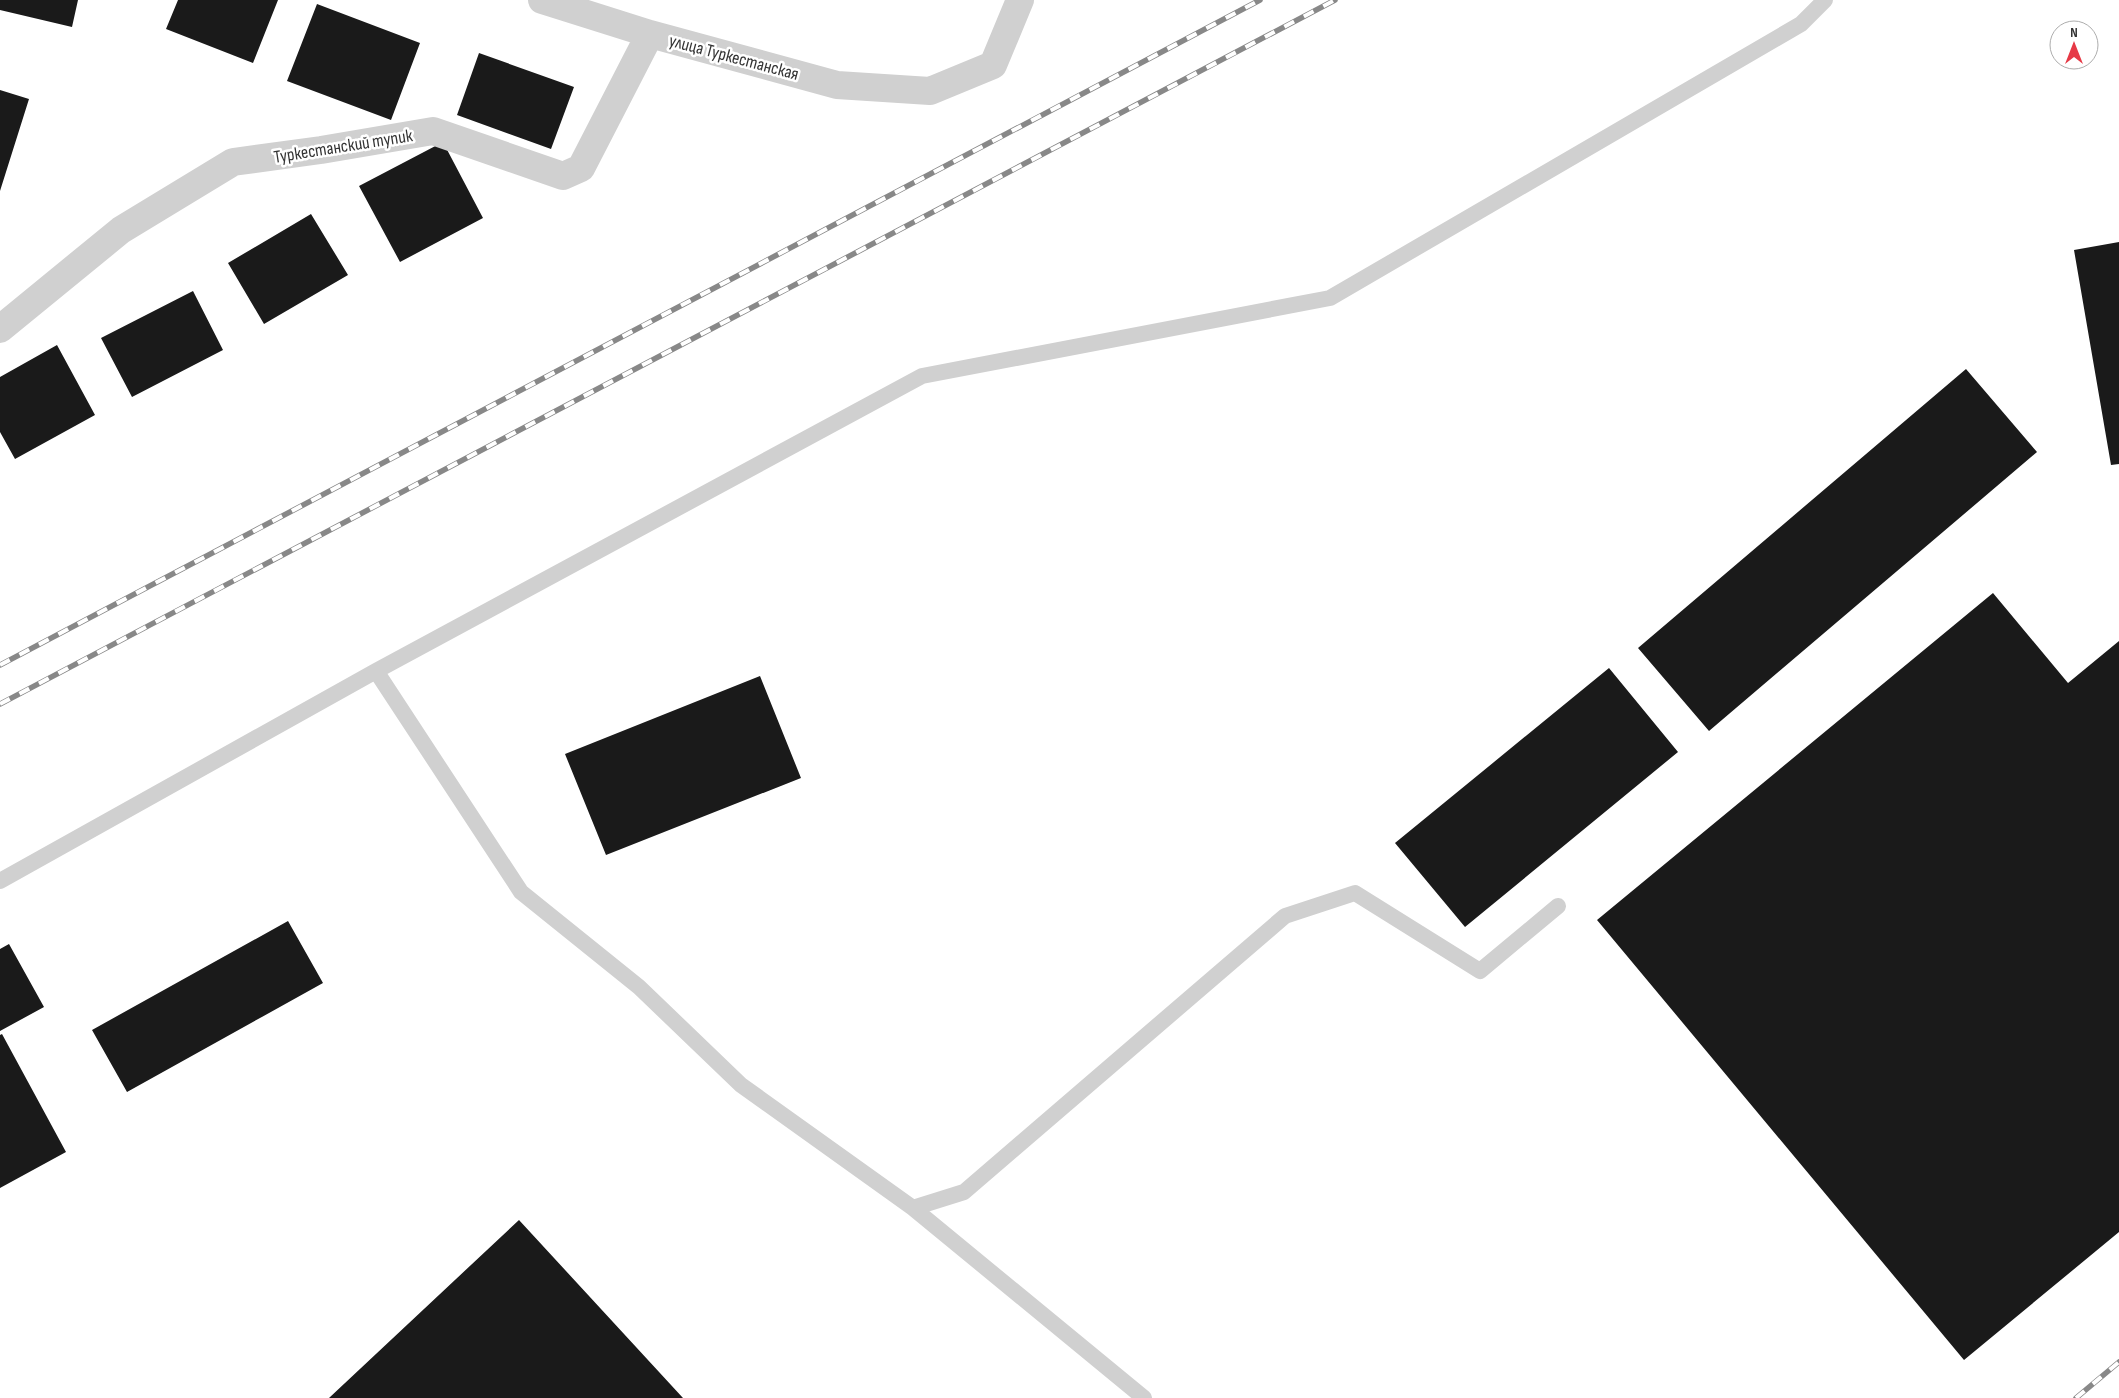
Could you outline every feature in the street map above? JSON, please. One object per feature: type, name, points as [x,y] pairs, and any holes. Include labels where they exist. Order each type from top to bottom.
[{"type":"street","name":"улица Туркестанская","points":[[542,0],[650,34],[837,85],[930,90],[993,65],[1020,0]]},
{"type":"street","name":"Туркестанский тупик","points":[[0,328],[121,230],[233,162],[432,131],[563,176],[581,168],[650,34]]},
{"type":"lane","points":[[0,881],[376,671],[922,376],[1330,298],[1801,24],[1825,0]]},
{"type":"lane","points":[[376,671],[520,892],[639,987],[741,1085],[913,1208],[1144,1398]]},
{"type":"lane","points":[[913,1208],[964,1192],[1285,916],[1355,893],[1480,971],[1558,906]]},
{"type":"building","points":[[0,0],[78,0],[72,27],[0,10]]},
{"type":"building","points":[[178,0],[278,0],[253,63],[166,29]]},
{"type":"building","points":[[317,4],[420,43],[391,120],[287,81]]},
{"type":"building","points":[[479,53],[574,87],[551,149],[457,115]]},
{"type":"building","points":[[0,90],[29,99],[0,191]]},
{"type":"building","points":[[443,142],[483,218],[400,262],[359,186]]},
{"type":"building","points":[[311,214],[348,275],[264,324],[228,263]]},
{"type":"building","points":[[2119,242],[2119,464],[2111,465],[2074,250]]},
{"type":"building","points":[[193,291],[223,350],[132,397],[101,338]]},
{"type":"building","points":[[57,345],[95,415],[15,459],[0,432],[0,377]]},
{"type":"building","points":[[1966,369],[2037,452],[1709,731],[1638,648]]},
{"type":"building","points":[[1993,593],[2068,683],[2119,641],[2119,1232],[1964,1360],[1597,920]]},
{"type":"building","points":[[1609,668],[1678,752],[1465,927],[1395,843]]},
{"type":"building","points":[[760,676],[801,778],[606,855],[565,754]]},
{"type":"building","points":[[288,921],[323,983],[127,1092],[92,1030]]},
{"type":"building","points":[[9,944],[44,1007],[0,1031],[0,949]]},
{"type":"building","points":[[2,1034],[66,1152],[0,1188],[0,1035]]},
{"type":"building","points":[[519,1220],[683,1398],[329,1398]]},
{"type":"railway","points":[[0,665],[1260,0]]},
{"type":"railway","points":[[0,704],[1335,0]]},
{"type":"railway","points":[[2076,1398],[2119,1362]]}]
